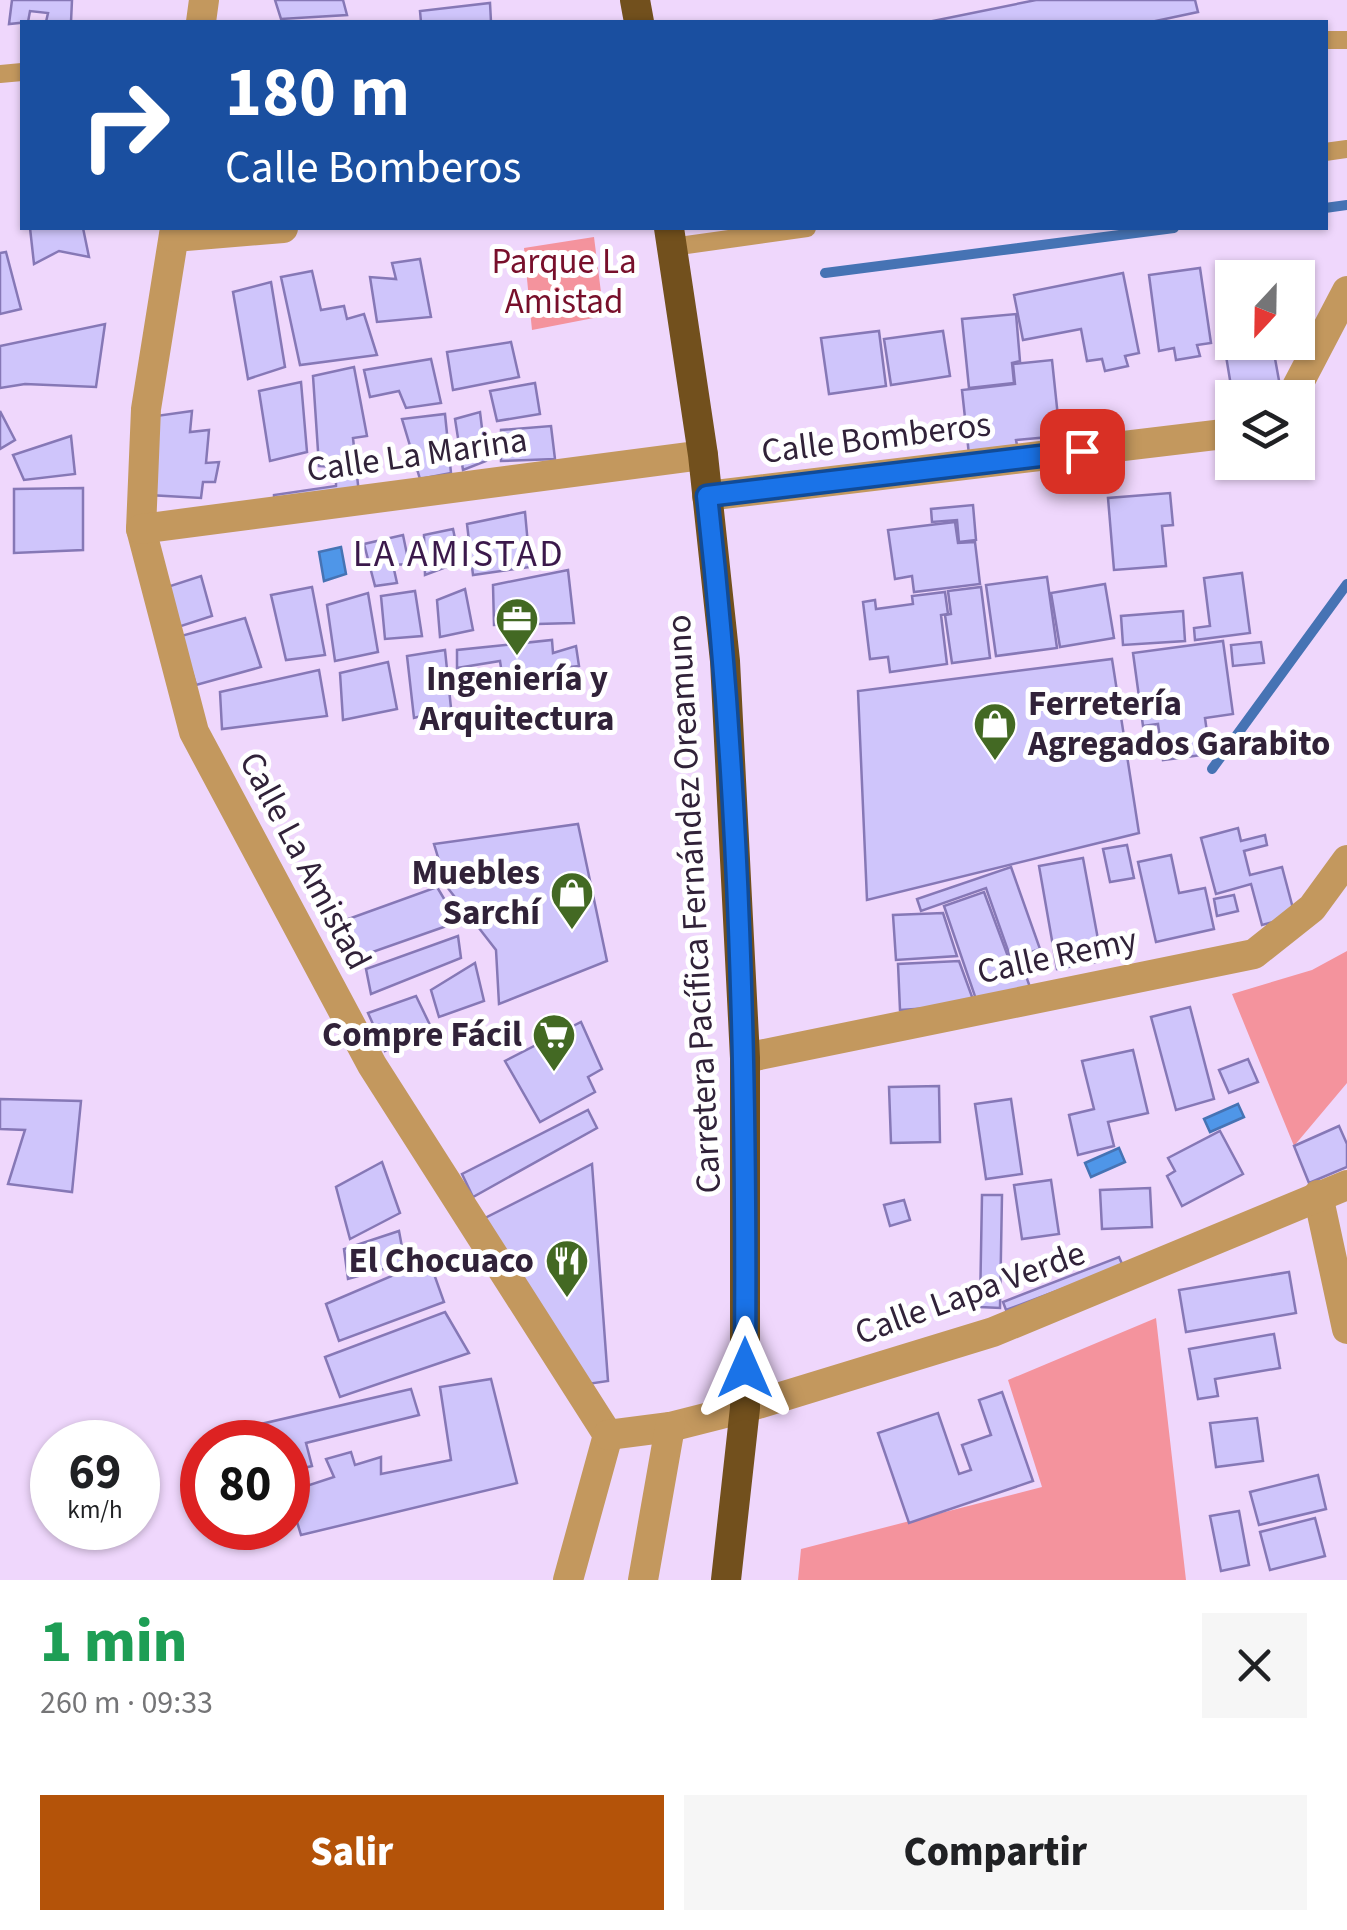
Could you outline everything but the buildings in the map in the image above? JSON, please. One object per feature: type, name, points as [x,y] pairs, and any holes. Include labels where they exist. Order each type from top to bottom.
[{"type":"highway","name":"Carretera Pacífica Fernández Oreamuno","points":[[671,237],[702,455],[725,661],[745,1058],[744,1408],[726,1580]]},
{"type":"street","points":[[174,232],[228,230]]},
{"type":"street","name":"Calle La Amistad","points":[[174,232],[146,409],[141,529],[194,732],[372,1066],[608,1435]]},
{"type":"street","points":[[1300,380],[1347,290]]},
{"type":"street","name":"Calle Bomberos","points":[[707,496],[1215,435]]},
{"type":"street","name":"Calle La Marina","points":[[141,529],[702,455]]},
{"type":"street","name":"Calle Remy","points":[[745,1058],[1254,954],[1312,908],[1347,860]]},
{"type":"street","name":"Calle Lapa Verde","points":[[608,1435],[670,1428],[993,1332],[1347,1185]]},
{"type":"street","points":[[1318,1195],[1347,1329]]},
{"type":"street","points":[[643,1580],[670,1428]]},
{"type":"street","points":[[568,1580],[608,1435]]},
{"type":"lane","points":[[671,237],[777,230]]},
{"type":"green space","name":"Parque La Amistad","points":[[594,237],[604,316],[532,330],[524,248]]},
{"type":"green space","points":[[1347,951],[1347,1083],[1294,1146],[1232,994],[1312,970]]},
{"type":"green space","points":[[1156,1318],[1186,1580],[798,1580],[801,1549],[1042,1487],[1008,1380]]},
{"type":"water","points":[[341,547],[346,574],[324,581],[319,552]]},
{"type":"water","points":[[1238,1104],[1244,1117],[1210,1132],[1204,1119]]},
{"type":"water","points":[[1119,1148],[1125,1162],[1091,1177],[1085,1163]]},
{"type":"waterway","points":[[1328,208],[1347,205]]},
{"type":"waterway","points":[[825,273],[1158,230]]},
{"type":"waterway","points":[[1212,769],[1347,584]]},
{"type":"place","name":"Ingeniería y Arquitectura","points":[[517,657]]},
{"type":"place","name":"Ferretería Agregados Garabito","points":[[995,762]]},
{"type":"place","name":"Muebles Sarchí","points":[[572,931]]},
{"type":"place","name":"Compre Fácil","points":[[554,1073]]},
{"type":"place","name":"El Chocuaco","points":[[567,1299]]},
{"type":"district","name":"LA AMISTAD","points":[[459,554]]},
{"type":"route","points":[[745,1368],[745,1058],[725,661],[707,496],[1082,451]]}]
